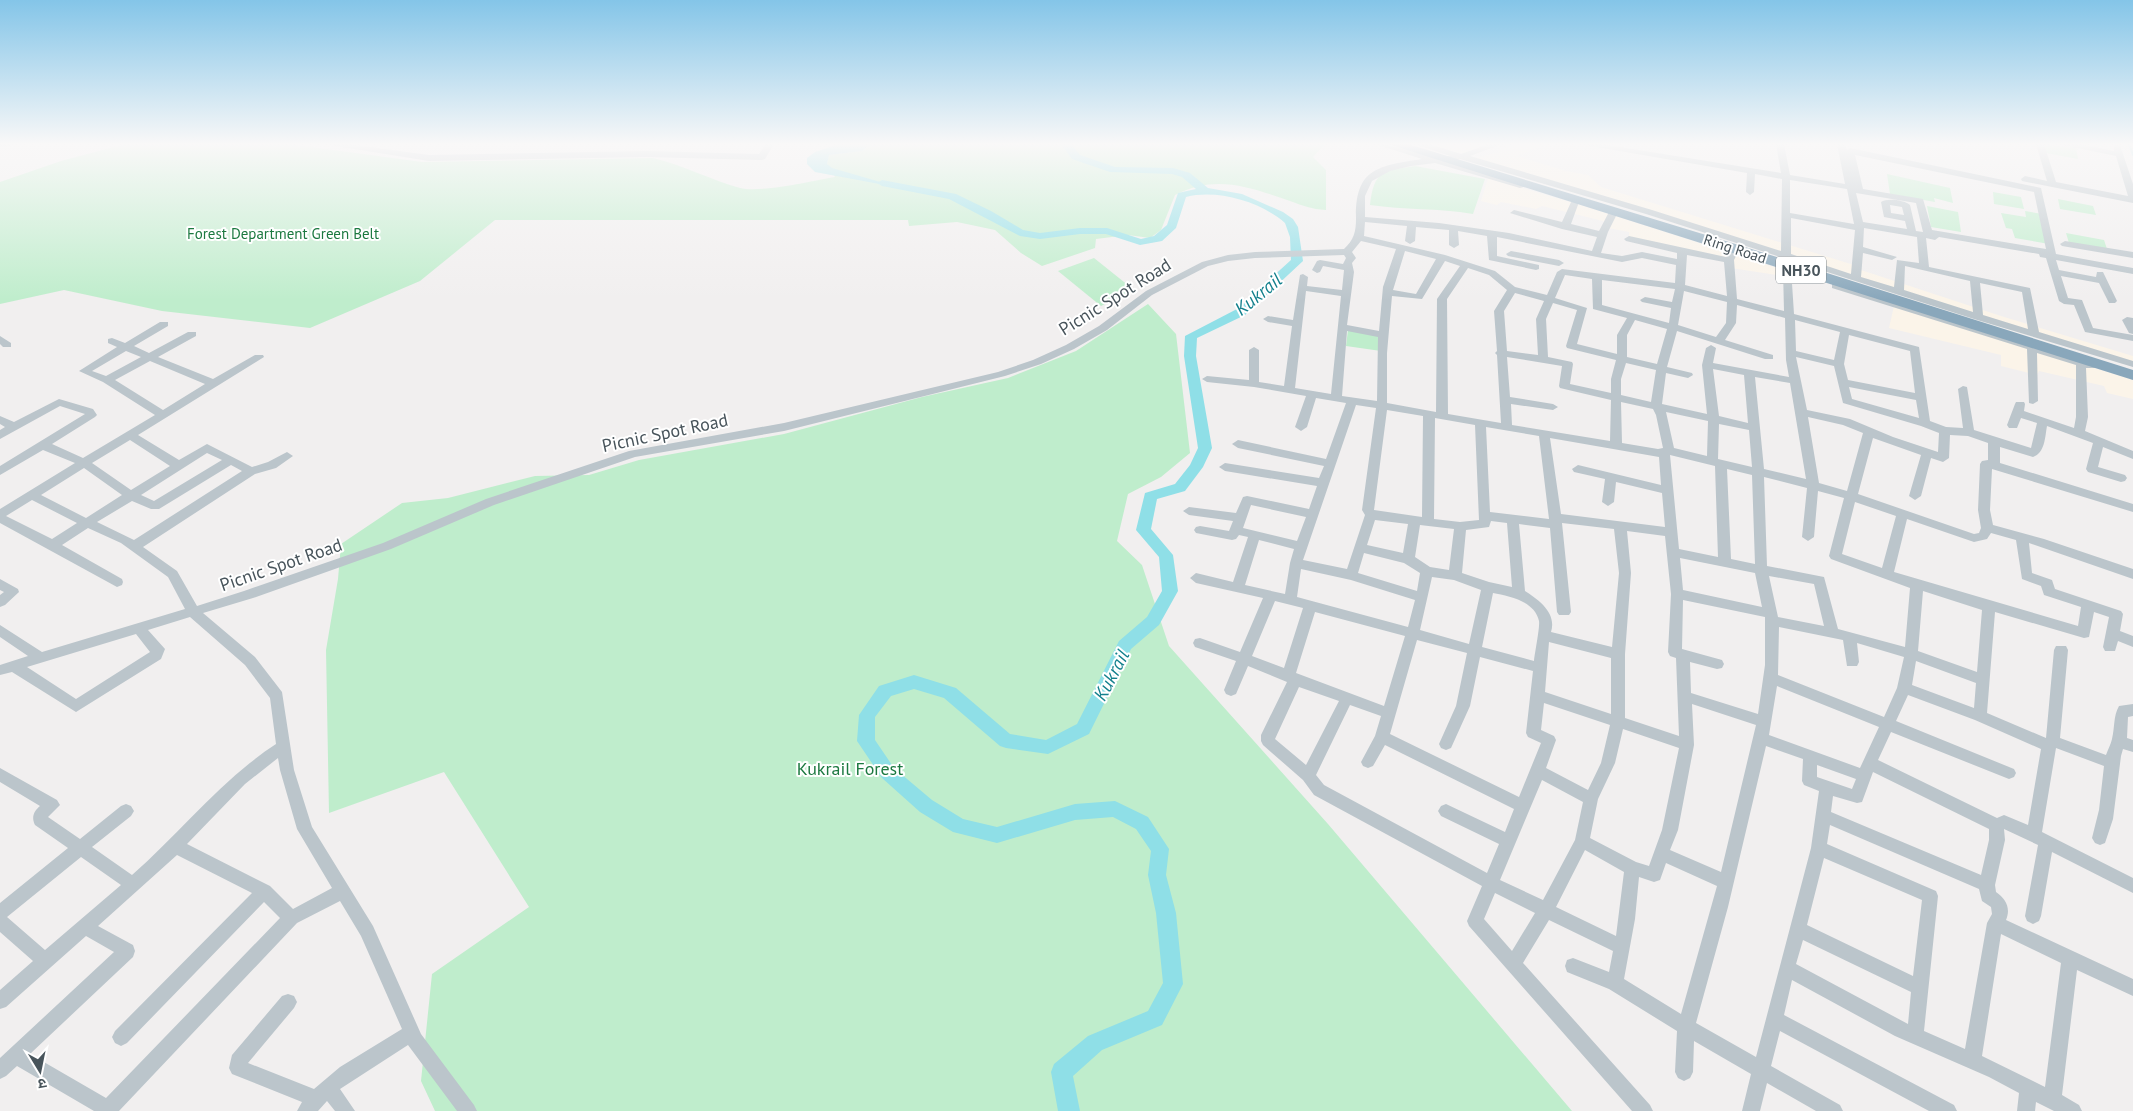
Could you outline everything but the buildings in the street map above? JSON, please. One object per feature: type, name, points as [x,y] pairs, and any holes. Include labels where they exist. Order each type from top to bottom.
[{"type":"highway","name":"Ring Road","points":[[1568,196],[2133,375]]},
{"type":"highway","name":"Ring Road","points":[[1571,196],[2133,369]]},
{"type":"street","points":[[1336,398],[1346,294],[1347,262],[1351,258],[1347,252],[1354,247],[1360,238],[1362,196]]},
{"type":"street","points":[[1558,196],[1731,256],[1788,270],[2032,350],[2133,379]]},
{"type":"street","points":[[1579,196],[1786,255],[1978,317],[2133,364]]},
{"type":"street","points":[[1786,196],[1786,255]]},
{"type":"street","points":[[1849,196],[1858,250],[1856,277]]},
{"type":"street","points":[[1849,196],[1855,226]]},
{"type":"street","points":[[1866,196],[1885,202],[1887,215],[1909,219],[1917,234],[1924,267]]},
{"type":"street","points":[[1889,196],[1920,201],[1928,232],[2133,271]]},
{"type":"street","points":[[2039,196],[2055,272],[2064,301],[2078,302],[2089,330],[2133,338]]},
{"type":"street","points":[[1565,227],[1575,202]]},
{"type":"street","points":[[1514,214],[1602,235]]},
{"type":"street","points":[[1596,255],[1602,235],[1612,214]]},
{"type":"street","points":[[1787,215],[2051,255]]},
{"type":"street","points":[[1360,219],[1453,228],[1622,259],[1642,255],[1682,262]]},
{"type":"street","points":[[1410,241],[1412,224]]},
{"type":"street","points":[[1453,228],[1454,245]]},
{"type":"street","points":[[1492,234],[1492,258],[1536,268]]},
{"type":"street","points":[[1360,238],[1465,264],[1492,273],[1512,290],[1582,308],[1571,346],[1688,375]]},
{"type":"street","points":[[1629,239],[1682,252],[1731,256]]},
{"type":"street","points":[[2065,244],[2133,255]]},
{"type":"street","points":[[1351,575],[1371,515],[1368,510],[1382,406],[1383,335],[1388,292],[1401,248]]},
{"type":"street","points":[[1492,250],[1559,263]]},
{"type":"street","points":[[1858,250],[1892,257]]},
{"type":"street","name":"Picnic Spot Road","points":[[0,670],[194,613],[387,546],[490,502],[634,454],[784,427],[1001,374],[1037,362],[1070,347],[1103,328],[1149,293],[1205,264],[1228,258],[1274,254],[1347,252]]},
{"type":"street","points":[[1682,252],[1680,287],[1673,327],[1661,369],[1656,405],[1662,415],[1666,451],[1667,490],[1677,594],[1675,652],[1717,664]]},
{"type":"street","points":[[1725,563],[1714,419],[1707,366],[1715,345],[1732,322],[1731,256]]},
{"type":"street","points":[[1388,292],[1419,296],[1442,257]]},
{"type":"street","points":[[1899,291],[1900,262],[2027,290],[2034,334]]},
{"type":"street","points":[[1317,270],[1320,263],[1348,268]]},
{"type":"street","points":[[1442,417],[1442,300],[1465,264]]},
{"type":"street","points":[[2096,265],[2112,301]]},
{"type":"street","points":[[1788,270],[1791,353],[1802,412],[1812,485],[1808,537]]},
{"type":"street","points":[[1543,359],[1542,320],[1562,272],[1680,287],[1915,349],[1925,423]]},
{"type":"street","points":[[2055,272],[2104,281]]},
{"type":"street","points":[[1597,276],[1597,307],[1673,327],[1715,345],[1769,357]]},
{"type":"street","points":[[1975,279],[1978,317]]},
{"type":"street","points":[[1289,390],[1302,282],[1346,294]]},
{"type":"street","points":[[1507,428],[1500,353],[1499,310],[1512,290]]},
{"type":"street","points":[[1645,300],[1676,306]]},
{"type":"street","points":[[1616,446],[1616,379],[1622,359],[1622,335],[1632,317]]},
{"type":"street","points":[[1268,319],[1298,324]]},
{"type":"street","points":[[2133,321],[2127,320],[2133,331]]},
{"type":"street","points":[[163,415],[107,380],[84,371],[164,324]]},
{"type":"street","points":[[1342,328],[1383,335]]},
{"type":"street","points":[[1845,330],[1839,364],[1846,401],[1925,423],[1945,431],[1969,432],[2033,453],[2036,450],[2043,422]]},
{"type":"street","points":[[107,380],[152,358],[192,334]]},
{"type":"street","points":[[112,341],[210,382],[211,385]]},
{"type":"street","points":[[1254,350],[1254,384]]},
{"type":"street","points":[[2032,350],[2033,402]]},
{"type":"street","points":[[1500,353],[1568,364],[1564,386],[1755,428]]},
{"type":"street","points":[[1791,353],[1839,364]]},
{"type":"street","points":[[0,514],[259,357]]},
{"type":"street","points":[[2078,433],[2082,417],[2082,363]]},
{"type":"street","points":[[1707,366],[1795,381]]},
{"type":"street","points":[[1684,1072],[1686,1027],[1726,882],[1762,730],[1772,678],[1774,641],[1761,570],[1758,472],[1749,373]]},
{"type":"street","points":[[1207,379],[1254,384],[1658,453],[1666,451],[1851,496],[1974,538],[1982,536],[1988,528],[1984,510],[1986,464],[2133,508]]},
{"type":"street","points":[[1843,382],[1920,397]]},
{"type":"street","points":[[1963,389],[1969,432]]},
{"type":"street","points":[[1301,427],[1312,394]]},
{"type":"street","points":[[1504,400],[1553,407]]},
{"type":"street","points":[[1290,600],[1296,563],[1352,401]]},
{"type":"street","points":[[0,435],[59,402],[89,411],[91,415],[0,471]]},
{"type":"street","points":[[1846,422],[1852,411],[1852,403]]},
{"type":"street","points":[[2013,425],[2019,408],[2043,422],[2078,433],[2133,455]]},
{"type":"street","points":[[1802,412],[1846,422],[1943,458],[1945,431]]},
{"type":"street","points":[[1428,522],[1429,414]]},
{"type":"street","points":[[0,420],[14,427]]},
{"type":"street","points":[[1371,515],[1460,526],[1485,524],[1480,423]]},
{"type":"street","points":[[1869,432],[1835,556],[1917,585],[2084,633],[2088,605]]},
{"type":"street","points":[[1544,434],[1564,612]]},
{"type":"street","points":[[130,435],[178,465]]},
{"type":"street","points":[[1994,441],[1994,465]]},
{"type":"street","points":[[2099,442],[2091,472],[2121,478]]},
{"type":"street","points":[[1238,444],[1331,464]]},
{"type":"street","points":[[43,445],[84,463],[130,495],[154,506],[231,460]]},
{"type":"street","points":[[52,545],[207,448],[251,471]]},
{"type":"street","points":[[1915,496],[1927,453]]},
{"type":"street","points":[[135,546],[251,471],[272,465],[287,456]]},
{"type":"street","points":[[1225,467],[1324,483]]},
{"type":"street","points":[[1578,469],[1667,490]]},
{"type":"street","points":[[1608,502],[1611,477]]},
{"type":"street","points":[[32,495],[135,546],[173,574],[194,613],[250,661],[277,696],[287,770],[305,829],[367,931],[412,1033],[468,1111]]},
{"type":"street","points":[[1200,530],[1232,536],[1246,500],[1312,514]]},
{"type":"street","points":[[1189,511],[1238,524],[1256,535],[1302,547]]},
{"type":"street","points":[[1887,574],[1902,514]]},
{"type":"street","points":[[1485,516],[1514,520],[1620,526],[1671,532]]},
{"type":"street","points":[[0,518],[117,582]]},
{"type":"street","points":[[1408,559],[1414,520]]},
{"type":"street","points":[[1514,520],[1519,593]]},
{"type":"street","points":[[1455,576],[1460,526]]},
{"type":"street","points":[[1514,963],[1546,910],[1582,841],[1591,799],[1608,763],[1618,722],[1618,654],[1626,573],[1620,526]]},
{"type":"street","points":[[1988,528],[2133,574]]},
{"type":"street","points":[[1238,587],[1256,535]]},
{"type":"street","points":[[2022,538],[2026,576],[2047,583],[2050,592],[2116,614],[2112,640],[2133,642]]},
{"type":"street","points":[[1360,548],[1408,559],[1428,571],[1519,593],[1531,600],[1546,618],[1548,627],[1543,636],[1533,733],[1549,740],[1538,771],[1475,921],[1644,1111]]},
{"type":"street","points":[[1672,552],[1819,580],[1832,633]]},
{"type":"street","points":[[1296,563],[1351,575],[1422,596]]},
{"type":"street","points":[[1368,762],[1382,737],[1428,571]]},
{"type":"street","points":[[1196,578],[1412,631],[1540,668]]},
{"type":"street","points":[[0,584],[13,592],[0,602]]},
{"type":"street","points":[[1810,756],[1809,781],[1857,797],[1867,769],[1904,688],[1912,654],[1917,585]]},
{"type":"street","points":[[1446,744],[1463,706],[1488,587]]},
{"type":"street","points":[[1677,594],[1850,636],[1912,654],[1983,680]]},
{"type":"street","points":[[1231,690],[1246,659],[1271,595]]},
{"type":"street","points":[[1980,716],[1988,608],[1982,604]]},
{"type":"street","points":[[1310,606],[1292,677],[1268,736],[1268,741],[1308,776],[1320,790],[1491,883],[1622,947]]},
{"type":"street","points":[[14,666],[76,706],[156,655],[158,649],[139,629]]},
{"type":"street","points":[[0,630],[40,658]]},
{"type":"street","points":[[1543,636],[1618,654]]},
{"type":"street","points":[[1850,636],[1852,662]]},
{"type":"street","points":[[1200,643],[1389,713]]},
{"type":"street","points":[[2033,916],[2060,650]]},
{"type":"street","points":[[1582,841],[1632,868],[1654,875],[1670,830],[1687,745],[1683,655]]},
{"type":"street","points":[[1772,678],[2009,772]]},
{"type":"street","points":[[1904,688],[2051,744],[2112,763]]},
{"type":"street","points":[[1538,696],[1687,745]]},
{"type":"street","points":[[1684,696],[1762,730],[1810,756],[1867,769],[1996,825],[2004,822],[2040,838],[2133,886]]},
{"type":"street","points":[[1308,776],[1347,698]]},
{"type":"street","points":[[2100,838],[2105,824],[2112,763],[2115,746],[2119,741],[2121,714],[2124,710],[2133,710]]},
{"type":"street","points":[[1382,737],[1523,806]]},
{"type":"street","points":[[2119,741],[2133,746]]},
{"type":"street","points":[[0,1001],[175,846],[217,801],[259,761],[284,746]]},
{"type":"street","points":[[1538,771],[1591,799]]},
{"type":"street","points":[[0,774],[52,805],[41,814],[40,820],[133,884]]},
{"type":"street","points":[[1751,1111],[1819,848],[1827,788]]},
{"type":"street","points":[[0,913],[126,811]]},
{"type":"street","points":[[1446,811],[1509,841]]},
{"type":"street","points":[[1824,816],[1987,885]]},
{"type":"street","points":[[1972,1061],[1996,923],[2000,915],[1999,903],[1988,896],[1987,885],[1996,840],[1996,825]]},
{"type":"street","points":[[175,846],[264,891],[291,918]]},
{"type":"street","points":[[1819,848],[1930,896],[1915,1036]]},
{"type":"street","points":[[1661,853],[1726,882]]},
{"type":"street","points":[[1615,983],[1622,947],[1632,868]]},
{"type":"street","points":[[120,1036],[264,891]]},
{"type":"street","points":[[16,1055],[110,1110],[291,918],[343,891]]},
{"type":"street","points":[[0,922],[45,961]]},
{"type":"street","points":[[1996,923],[2133,988]]},
{"type":"street","points":[[0,1070],[127,951],[84,927]]},
{"type":"street","points":[[1798,929],[1920,988]]},
{"type":"street","points":[[2052,1100],[2070,958]]},
{"type":"street","points":[[1573,966],[1615,983],[1686,1027],[1834,1111]]},
{"type":"street","points":[[1787,968],[1915,1036],[1972,1061],[2074,1111]]},
{"type":"street","points":[[288,1002],[238,1061],[238,1068],[346,1111]]},
{"type":"street","points":[[1774,1019],[1948,1111]]},
{"type":"street","points":[[317,1099],[412,1033]]},
{"type":"street","points":[[2026,1111],[2029,1088]]},
{"type":"shaded area","points":[[1483,196],[1549,196],[1730,253],[1726,259],[1629,238],[1629,232],[1608,228],[1603,221],[1542,206],[1536,209],[1501,202],[1497,205],[1481,201]]},
{"type":"shaded area","points":[[1596,196],[1630,196],[1854,265],[1861,270],[2001,316],[2133,356],[2133,363]]},
{"type":"shaded area","points":[[1736,255],[1786,271],[1784,276],[1731,268],[1731,260]]},
{"type":"shaded area","points":[[1894,306],[2133,380],[2133,399],[2107,393],[2104,386],[2039,371],[2037,375],[2001,366],[2001,355],[1889,328]]},
{"type":"green space","name":"Forest Department Green Belt","points":[[0,196],[1175,196],[1161,230],[1150,238],[1128,235],[1096,239],[1095,248],[1042,266],[1021,253],[995,230],[957,222],[909,226],[908,220],[495,220],[420,281],[310,328],[162,311],[64,290],[0,304]]},
{"type":"green space","points":[[1275,196],[1326,196],[1326,210],[1308,207]]},
{"type":"green space","points":[[1372,196],[1479,196],[1473,214],[1370,205]]},
{"type":"green space","points":[[1900,196],[1952,196],[1953,203],[1934,198],[1935,202]]},
{"type":"green space","points":[[1993,196],[2015,196],[2021,197],[2024,209],[1994,204]]},
{"type":"green space","points":[[2058,199],[2093,206],[2096,215],[2060,209]]},
{"type":"green space","points":[[1927,206],[1958,212],[1961,232],[1931,227]]},
{"type":"green space","points":[[2025,211],[2042,214],[2049,244],[2015,238],[2012,229],[2006,228],[2001,213],[2026,217]]},
{"type":"green space","points":[[2066,233],[2104,240],[2107,249],[2069,243]]},
{"type":"green space","points":[[1094,258],[1134,290],[1101,306],[1058,271]]},
{"type":"green space","name":"Kukrail Forest","points":[[1148,304],[1176,334],[1190,453],[1161,477],[1128,494],[1117,541],[1142,565],[1169,646],[1328,824],[1572,1111],[435,1111],[421,1081],[432,974],[529,907],[444,772],[329,813],[326,650],[338,579],[341,544],[402,503],[448,498],[535,476],[589,475],[639,460],[784,434],[922,397],[1008,378],[1076,351]]},
{"type":"green space","points":[[1348,330],[1383,335],[1381,351],[1346,346]]},
{"type":"waterway","name":"Kukrail","points":[[951,196],[987,213],[1020,233],[1040,236],[1080,231],[1107,231],[1140,242],[1158,239],[1172,226],[1182,196]]},
{"type":"waterway","name":"Kukrail","points":[[1069,1111],[1062,1072],[1095,1043],[1155,1018],[1173,984],[1166,913],[1157,875],[1160,849],[1142,823],[1115,809],[1075,812],[997,835],[959,826],[926,806],[888,773],[866,741],[867,715],[885,691],[914,682],[950,693],[1006,741],[1048,747],[1083,729],[1125,645],[1153,621],[1170,591],[1166,555],[1143,530],[1150,496],[1180,488],[1196,467],[1205,448],[1190,356],[1191,336],[1241,312],[1297,261],[1296,242],[1291,223],[1279,214],[1237,196]]}]
